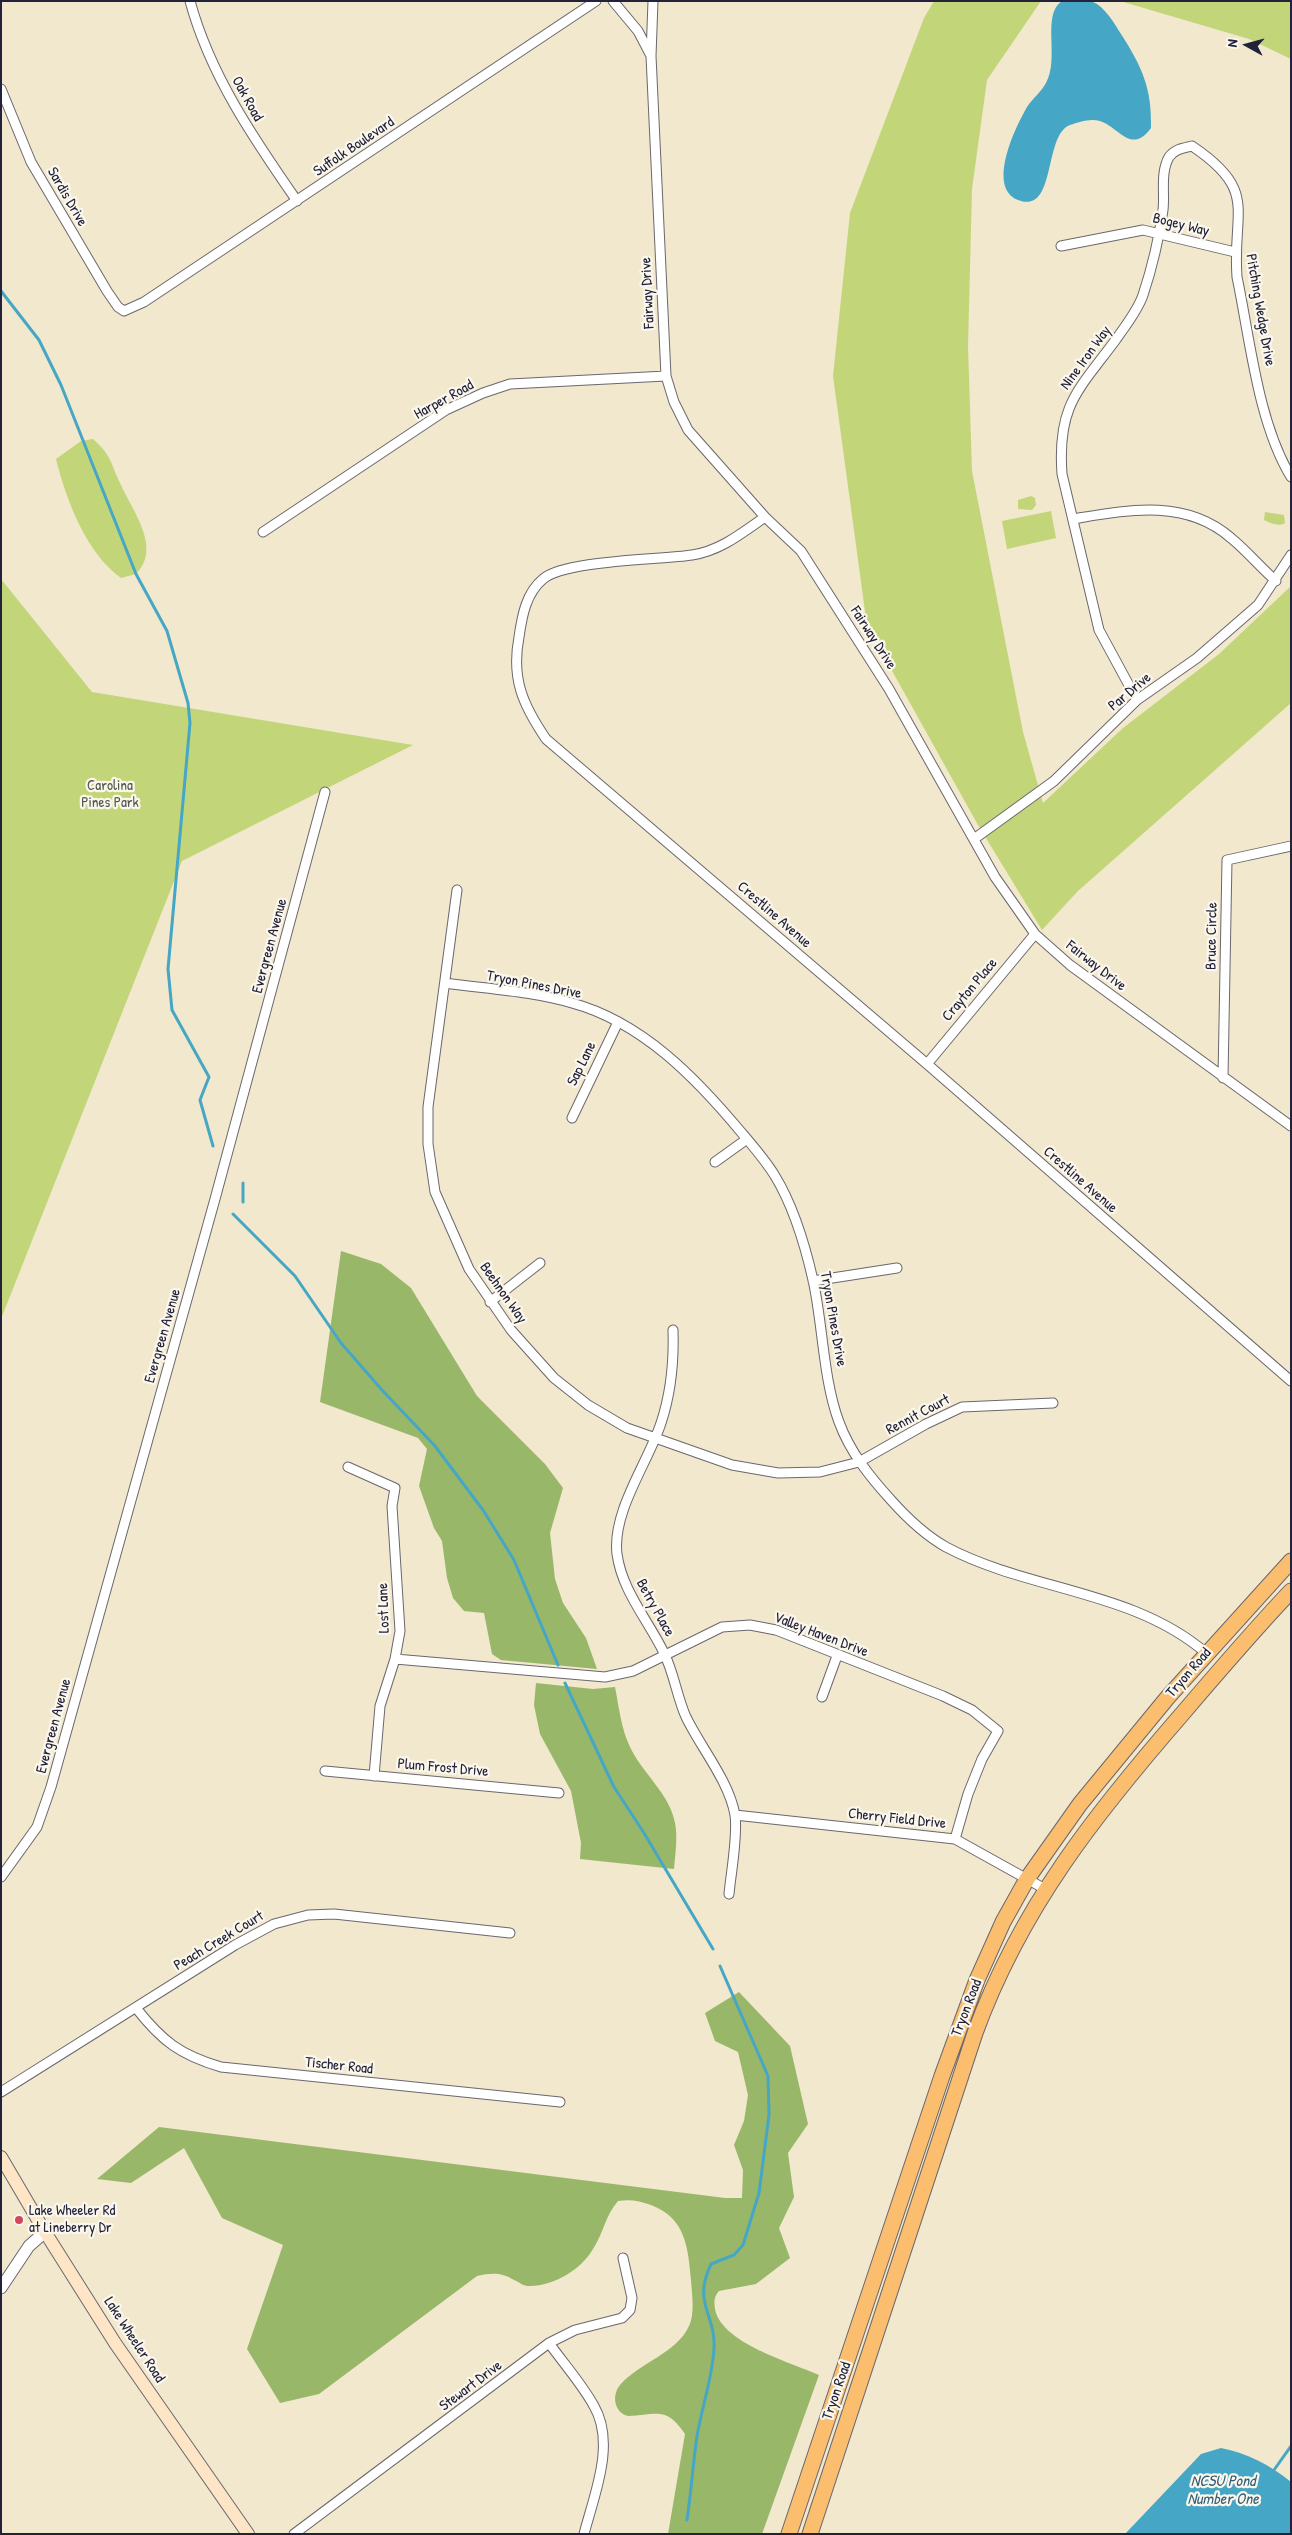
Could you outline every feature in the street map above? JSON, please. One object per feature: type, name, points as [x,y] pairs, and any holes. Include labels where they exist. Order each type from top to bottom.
[{"type":"main road","name":"Tryon Road","points":[[789,2534],[957,2034],[990,1949],[1027,1879],[1080,1804],[1206,1653],[1291,1561]]},
{"type":"main road","name":"Tryon Road","points":[[810,2534],[984,2008],[1005,1962],[1045,1889],[1132,1773],[1225,1662],[1291,1591]]},
{"type":"main road","name":"Lake Wheeler Road","points":[[1,2157],[45,2232],[138,2378],[248,2534]]},
{"type":"street","name":"Oak Road","points":[[190,1],[218,74],[254,138],[297,201]]},
{"type":"street","name":"Suffolk Boulevard","points":[[124,311],[144,302],[596,1]]},
{"type":"street","name":"Fairway Drive","points":[[613,1],[638,31],[651,56]]},
{"type":"street","name":"Fairway Drive","points":[[653,1],[651,56],[666,376],[674,402],[688,430],[764,517],[801,551],[889,689],[995,877],[1035,934],[1070,965],[1291,1126]]},
{"type":"street","name":"Sardis Drive","points":[[1,89],[17,132],[42,184],[107,291],[118,307],[124,311]]},
{"type":"street","name":"Pitching Wedge Drive","points":[[1178,149],[1192,146],[1225,172],[1235,186],[1239,208],[1235,252],[1237,277],[1268,429],[1280,458],[1291,477]]},
{"type":"street","name":"Nine Iron Way","points":[[1137,700],[1099,630],[1062,474],[1060,447],[1068,407],[1080,386],[1125,328],[1142,298],[1164,207],[1164,168],[1170,156],[1178,149]]},
{"type":"street","name":"Bogey Way","points":[[1061,246],[1143,230],[1235,252]]},
{"type":"street","name":"Harper Road","points":[[263,532],[446,410],[483,393],[510,384],[666,376]]},
{"type":"street","points":[[1073,519],[1124,510],[1162,509],[1184,513],[1206,522],[1230,537],[1276,580]]},
{"type":"street","name":"Crestline Avenue","points":[[764,517],[723,544],[692,555],[648,558],[566,569],[544,578],[532,592],[520,628],[516,651],[516,672],[522,698],[546,739],[927,1064],[1291,1381]]},
{"type":"street","name":"Par Drive","points":[[974,839],[1054,781],[1137,700],[1204,652],[1258,605],[1291,555]]},
{"type":"street","name":"Evergreen Avenue","points":[[1,1877],[37,1827],[51,1787],[218,1190],[325,792]]},
{"type":"street","name":"Bruce Circle","points":[[1223,1078],[1227,860],[1291,846]]},
{"type":"street","name":"Beehnon Way","points":[[458,890],[428,1107],[428,1144],[435,1192],[447,1224],[469,1269],[490,1302],[511,1330],[554,1378],[588,1405],[627,1428],[732,1465],[778,1474],[820,1472],[859,1462]]},
{"type":"street","name":"Crayton Place","points":[[927,1064],[1035,934]]},
{"type":"street","name":"Tryon Pines Drive","points":[[445,983],[572,1003],[618,1022],[683,1067],[747,1139],[775,1175],[800,1231],[813,1281],[839,1422],[859,1462],[915,1525],[944,1545],[1003,1570],[1138,1612],[1174,1630],[1206,1653]]},
{"type":"street","name":"Sap Lane","points":[[572,1118],[618,1022]]},
{"type":"street","points":[[715,1162],[747,1139]]},
{"type":"street","points":[[490,1302],[540,1262]]},
{"type":"street","points":[[813,1281],[897,1268]]},
{"type":"street","name":"Betry Place","points":[[673,1330],[674,1355],[669,1393],[654,1439],[618,1530],[617,1553],[620,1571],[631,1596],[665,1654],[686,1716],[714,1765],[735,1815],[729,1894]]},
{"type":"street","name":"Rennit Court","points":[[859,1462],[962,1407],[1053,1403]]},
{"type":"street","name":"Lost Lane","points":[[348,1467],[395,1488],[392,1506],[400,1631],[395,1659],[380,1706],[374,1776]]},
{"type":"street","name":"Valley Haven Drive","points":[[395,1659],[605,1677],[625,1674],[722,1627],[750,1625],[776,1630],[837,1656],[943,1696],[972,1710],[998,1731],[982,1759],[968,1794],[955,1839]]},
{"type":"street","points":[[822,1696],[837,1656]]},
{"type":"street","name":"Plum Frost Drive","points":[[325,1771],[559,1793]]},
{"type":"street","name":"Cherry Field Drive","points":[[735,1815],[955,1839],[1045,1889]]},
{"type":"street","name":"Peach Creek Court","points":[[1,2092],[235,1945],[274,1924],[308,1915],[388,1919],[510,1933]]},
{"type":"street","name":"Tischer Road","points":[[136,2008],[156,2033],[173,2046],[192,2058],[221,2067],[560,2102]]},
{"type":"street","points":[[1,2288],[29,2246],[45,2232]]},
{"type":"street","name":"Stewart Drive","points":[[294,2534],[445,2423],[549,2343],[574,2330],[622,2318],[630,2310],[632,2298],[623,2258]]},
{"type":"street","points":[[549,2343],[595,2407],[602,2430],[604,2451],[584,2534]]},
{"type":"green space","points":[[934,1],[1041,1],[987,80],[972,189],[968,346],[972,471],[1023,732],[1043,803],[1123,728],[1219,654],[1291,586],[1291,703],[1078,891],[1042,930],[978,825],[867,626],[833,376],[850,213],[924,18]]},
{"type":"green space","points":[[1120,1],[1291,1],[1291,59],[1249,39]]},
{"type":"green space","points":[[93,439],[110,460],[138,518],[146,542],[143,564],[136,574],[121,578],[97,554],[79,524],[65,491],[56,459],[81,441]]},
{"type":"green space","points":[[1031,496],[1035,498],[1036,505],[1032,510],[1018,509],[1018,500]]},
{"type":"green space","points":[[1051,511],[1056,538],[1007,549],[1002,521]]},
{"type":"green space","points":[[1265,512],[1284,515],[1285,523],[1278,525],[1264,520]]},
{"type":"green space","name":"Carolina Pines Park","points":[[1,579],[92,692],[413,745],[182,861],[1,1319]]},
{"type":"green space","points":[[341,1251],[381,1264],[411,1288],[477,1396],[545,1464],[563,1488],[550,1533],[555,1579],[563,1603],[586,1638],[597,1669],[501,1660],[492,1654],[484,1613],[464,1611],[453,1598],[447,1578],[442,1541],[434,1528],[419,1486],[427,1449],[418,1438],[320,1402]]},
{"type":"green space","points":[[536,1683],[593,1689],[615,1687],[622,1725],[630,1747],[641,1766],[662,1793],[672,1812],[676,1834],[674,1869],[580,1859],[581,1843],[571,1791],[540,1734],[534,1705]]},
{"type":"green space","points":[[739,1992],[790,2046],[808,2124],[788,2153],[794,2197],[779,2228],[790,2258],[756,2284],[719,2291],[715,2299],[715,2309],[720,2321],[730,2332],[743,2341],[758,2350],[819,2375],[762,2534],[668,2534],[685,2434],[672,2419],[666,2416],[654,2414],[628,2416],[617,2408],[615,2399],[620,2385],[637,2370],[676,2344],[691,2321],[693,2310],[690,2268],[686,2246],[678,2226],[663,2211],[639,2201],[618,2201],[610,2212],[597,2243],[588,2257],[565,2276],[547,2284],[528,2286],[501,2274],[477,2276],[319,2394],[280,2403],[247,2349],[283,2245],[222,2218],[184,2148],[131,2183],[97,2179],[159,2127],[725,2198],[742,2198],[743,2170],[734,2145],[744,2121],[748,2095],[738,2052],[715,2041],[705,2013]]},
{"type":"water","points":[[1062,1],[1093,2],[1105,11],[1112,20],[1135,57],[1144,78],[1150,101],[1151,128],[1144,136],[1131,139],[1107,124],[1096,120],[1088,120],[1070,125],[1062,132],[1056,143],[1039,196],[1030,201],[1018,200],[1009,193],[1004,183],[1006,156],[1022,116],[1046,83],[1050,73],[1051,27],[1056,8]]},
{"type":"water","name":"NCSU Pond Number One","points":[[1221,2448],[1258,2460],[1291,2482],[1291,2534],[1125,2534],[1201,2454]]},
{"type":"waterway","points":[[1,291],[39,340],[61,385],[136,574],[167,631],[188,703],[190,723],[168,969],[172,1010],[209,1077],[200,1100],[213,1146]]},
{"type":"waterway","points":[[243,1183],[243,1202]]},
{"type":"waterway","points":[[233,1214],[295,1276],[341,1343],[435,1446],[483,1510],[514,1560],[558,1665]]},
{"type":"waterway","points":[[565,1683],[614,1787],[644,1833],[713,1949]]},
{"type":"waterway","points":[[687,2520],[697,2436],[714,2349],[712,2326],[704,2299],[706,2278],[711,2264],[734,2255],[743,2245],[759,2193],[769,2115],[768,2076],[720,1966]]},
{"type":"waterway","points":[[1274,2470],[1291,2446]]},
{"type":"place","name":"Lake Wheeler Rd at Lineberry Dr","points":[[19,2220]]}]
